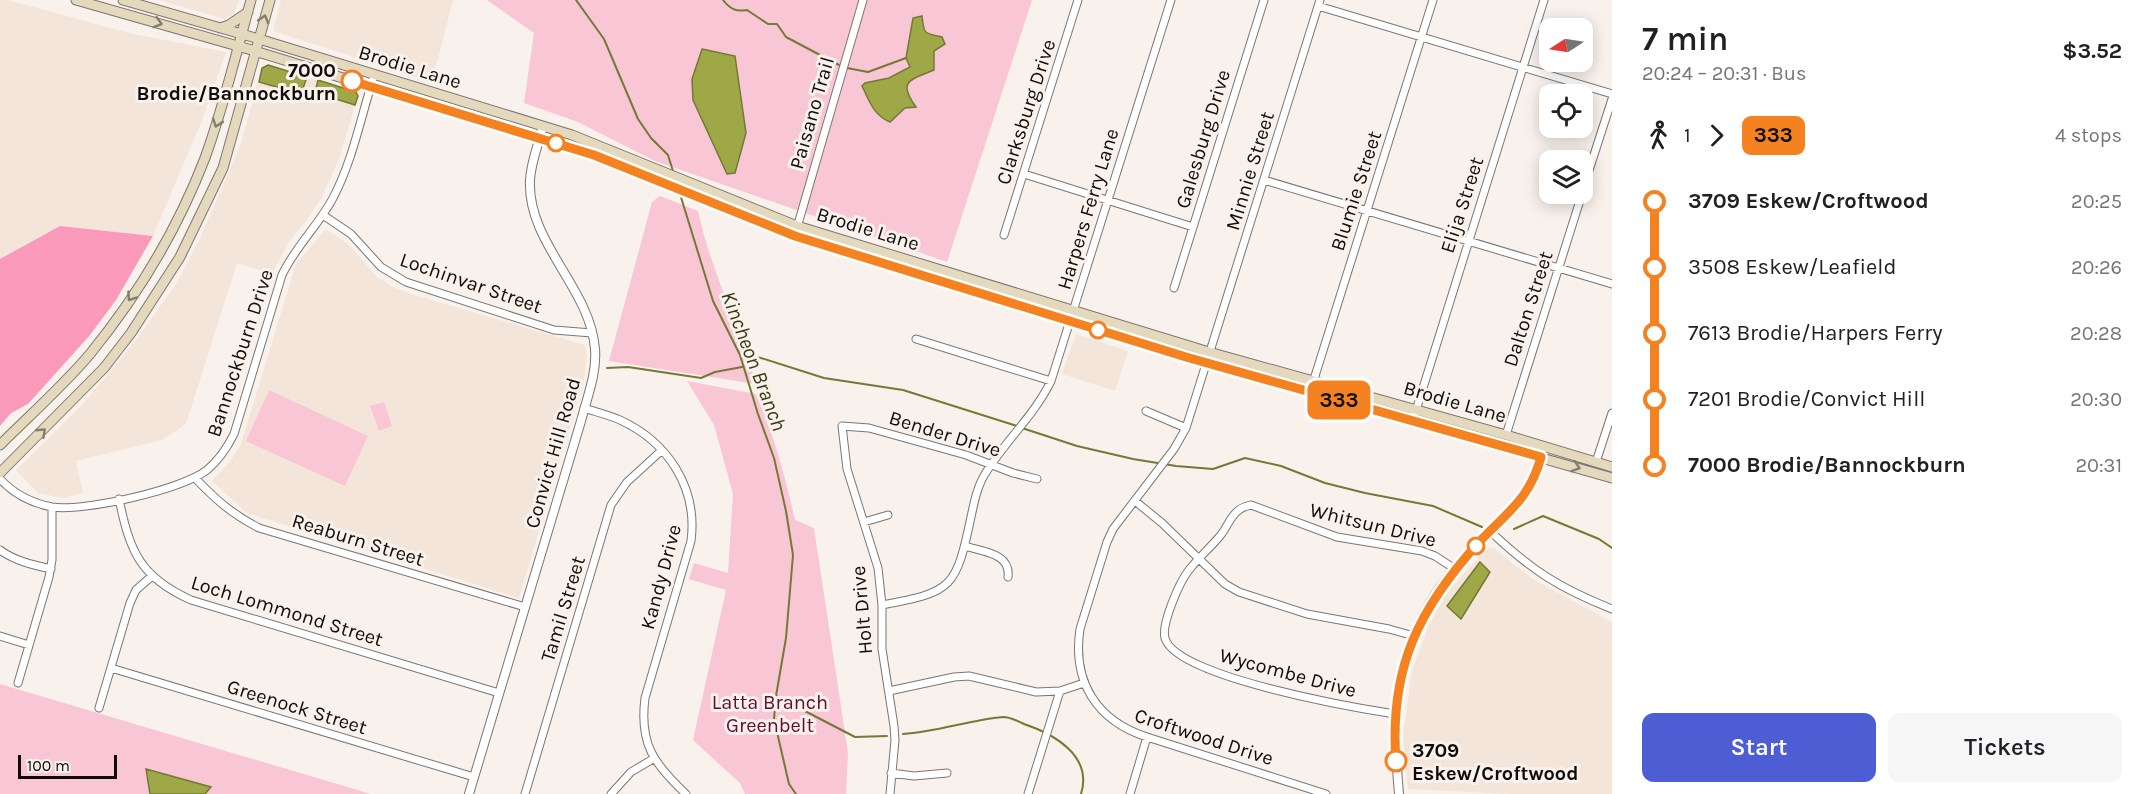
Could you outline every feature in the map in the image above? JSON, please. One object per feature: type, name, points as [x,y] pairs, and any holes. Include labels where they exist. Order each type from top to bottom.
[{"type":"main road","name":"Brodie Lane","points":[[76,0],[239,46],[540,137],[797,226],[1209,352],[1612,466]]},
{"type":"main road","name":"Brodie Lane","points":[[123,0],[259,39],[572,135],[626,157],[795,236],[1206,363],[1612,478]]},
{"type":"main road","points":[[0,445],[89,355],[147,274],[177,220],[208,149],[223,107],[251,0]]},
{"type":"main road","points":[[0,473],[104,368],[164,284],[194,230],[222,168],[270,0]]},
{"type":"main road","points":[[220,28],[229,25],[248,12]]},
{"type":"main road","points":[[177,220],[194,230]]},
{"type":"main road","points":[[89,355],[104,368]]},
{"type":"street","name":"Paisano Trail","points":[[795,236],[863,0]]},
{"type":"street","name":"Clarksburg Drive","points":[[1004,235],[1078,0]]},
{"type":"street","name":"Harpers Ferry Lane","points":[[882,605],[921,598],[941,589],[956,573],[978,490],[991,465],[1028,419],[1051,381],[1171,0]]},
{"type":"street","name":"Galesburg Drive","points":[[1174,288],[1264,0]]},
{"type":"street","name":"Blumie Street","points":[[1310,392],[1433,0]]},
{"type":"street","name":"Elija Street","points":[[1413,420],[1544,0]]},
{"type":"street","points":[[1319,3],[1422,37],[1612,94]]},
{"type":"street","name":"Minnie Street","points":[[1206,363],[1319,3]]},
{"type":"street","name":"Bannockburn Drive","points":[[0,479],[25,499],[52,507],[75,508],[171,488],[195,478],[217,460],[229,445],[234,434],[282,275],[291,257],[323,215],[344,174],[374,75]]},
{"type":"street","name":"Dalton Street","points":[[1593,159],[1612,99]]},
{"type":"street","name":"Convict Hill Road","points":[[469,794],[594,374],[595,349],[586,312],[540,228],[533,209],[530,180],[543,126]]},
{"type":"street","points":[[1024,174],[1193,227]]},
{"type":"street","points":[[1264,180],[1612,284]]},
{"type":"street","name":"Dalton Street","points":[[1506,435],[1578,204]]},
{"type":"street","name":"Lochinvar Street","points":[[323,215],[351,234],[381,267],[406,282],[554,330],[592,333]]},
{"type":"street","points":[[916,339],[1051,381]]},
{"type":"street","name":"Croftwood Drive","points":[[1206,363],[1186,428],[1158,472],[1113,529],[1107,542],[1080,629],[1078,654],[1084,683],[1092,698],[1111,720],[1122,727],[1326,794]]},
{"type":"street","name":"Kandy Drive","points":[[585,408],[619,419],[650,439],[679,473],[686,487],[693,517],[688,556],[645,698],[644,728],[654,759],[664,773],[686,794]]},
{"type":"street","points":[[1146,411],[1186,428]]},
{"type":"street","points":[[1596,462],[1612,413]]},
{"type":"street","name":"Bender Drive","points":[[842,426],[869,428],[966,455],[1013,473],[1037,479]]},
{"type":"street","name":"Holt Drive","points":[[842,426],[847,469],[878,568],[882,605],[882,649],[895,740],[890,794]]},
{"type":"street","points":[[1399,794],[1395,753],[1395,714],[1401,673],[1414,636],[1427,609],[1455,569],[1523,497],[1532,481],[1544,446]]},
{"type":"street","name":"Tamil Street","points":[[525,794],[611,505],[627,482],[661,451]]},
{"type":"street","name":"Reaburn Street","points":[[195,478],[216,500],[237,517],[259,528],[525,607]]},
{"type":"street","name":"Loch Lommond Street","points":[[119,499],[132,548],[152,576],[170,591],[191,600],[499,693]]},
{"type":"street","points":[[1135,501],[1225,584],[1239,592],[1307,614],[1389,629],[1414,636]]},
{"type":"street","name":"Whitsun Drive","points":[[1199,558],[1221,535],[1238,510],[1251,505],[1337,537],[1422,551],[1435,556],[1455,569]]},
{"type":"street","points":[[18,683],[51,569],[52,507]]},
{"type":"street","points":[[864,522],[888,515]]},
{"type":"street","points":[[1490,531],[1543,576],[1573,593],[1612,609]]},
{"type":"street","points":[[965,546],[999,556],[1007,563],[1008,578]]},
{"type":"street","points":[[0,550],[14,559],[51,569]]},
{"type":"street","name":"Wycombe Drive","points":[[1199,558],[1183,577],[1164,629],[1165,638],[1174,651],[1213,671],[1293,695],[1395,714]]},
{"type":"street","points":[[99,708],[133,596],[136,590],[152,576]]},
{"type":"street","points":[[0,636],[29,645]]},
{"type":"street","name":"Greenock Street","points":[[111,669],[474,777]]},
{"type":"street","points":[[889,691],[969,676],[1036,692],[1060,691],[1084,683]]},
{"type":"street","points":[[1028,794],[1060,691]]},
{"type":"street","points":[[1130,794],[1147,737]]},
{"type":"street","points":[[610,794],[631,772],[654,759]]},
{"type":"street","points":[[891,773],[914,776],[947,773]]},
{"type":"shaded area","points":[[0,0],[8,0],[129,33],[226,52],[203,118],[153,236],[60,226],[0,259]]},
{"type":"shaded area","points":[[159,0],[239,0],[234,14],[225,19]]},
{"type":"shaded area","points":[[281,0],[453,0],[432,82],[273,31]]},
{"type":"shaded area","points":[[922,16],[924,30],[942,37],[945,44],[934,51],[934,70],[909,82],[907,92],[916,107],[905,108],[890,122],[879,115],[869,102],[862,86],[865,83],[889,78],[910,67],[906,58],[913,18]]},
{"type":"shaded area","points":[[702,49],[735,56],[746,133],[735,173],[727,174],[693,100],[692,79]]},
{"type":"shaded area","points":[[267,64],[318,79],[315,89],[317,94],[355,106],[339,159],[321,199],[289,242],[272,274],[237,263],[186,424],[162,440],[76,461],[83,493],[63,498],[38,493],[16,470],[81,406],[139,336],[176,284],[200,238],[241,143],[262,67]]},
{"type":"shaded area","points":[[268,65],[307,77],[301,94],[259,82],[262,68]]},
{"type":"shaded area","points":[[318,80],[356,92],[358,96],[355,105],[320,94],[316,88]]},
{"type":"shaded area","points":[[60,226],[153,236],[116,300],[90,335],[28,404],[11,413],[0,426],[0,259]]},
{"type":"shaded area","points":[[326,229],[349,245],[377,277],[391,286],[585,345],[587,357],[584,380],[519,598],[247,513],[212,481],[230,462],[241,444],[296,264]]},
{"type":"shaded area","points":[[1076,334],[1128,351],[1115,391],[1062,374]]},
{"type":"shaded area","points":[[1489,548],[1494,548],[1531,578],[1612,622],[1612,794],[1509,794],[1408,789],[1403,736],[1412,670],[1429,625],[1445,596]]},
{"type":"shaded area","points":[[1480,562],[1490,572],[1461,619],[1447,606]]},
{"type":"shaded area","points":[[146,769],[211,787],[205,794],[150,794]]},
{"type":"green space","points":[[487,0],[1032,0],[947,262],[655,161],[578,122],[524,103],[534,33]]},
{"type":"green space","points":[[660,196],[698,211],[710,255],[756,384],[609,361],[652,202]]},
{"type":"green space","name":"Latta Branch Greenbelt","points":[[687,381],[756,394],[778,456],[795,520],[814,528],[848,753],[846,794],[745,794],[740,783],[693,740],[726,590],[689,579],[694,563],[728,573],[733,494],[714,425]]},
{"type":"green space","points":[[269,390],[368,436],[345,486],[246,441]]},
{"type":"green space","points":[[384,402],[392,426],[379,431],[370,406]]},
{"type":"green space","points":[[0,684],[371,794],[0,794]]},
{"type":"waterway","name":"Kincheon Branch","points":[[576,0],[604,39],[638,119],[651,138],[668,155],[673,171]]},
{"type":"waterway","points":[[723,0],[734,9],[747,10],[768,24],[777,24],[786,37],[839,65]]},
{"type":"waterway","points":[[847,68],[868,72],[906,58]]},
{"type":"waterway","name":"Kincheon Branch","points":[[680,194],[713,301],[740,355],[774,458],[786,511],[793,555],[786,638],[774,719],[789,784],[796,794]]},
{"type":"waterway","points":[[741,355],[761,358],[824,378],[903,390],[1017,426]]},
{"type":"waterway","points":[[607,368],[628,367],[701,378],[715,372],[742,367]]},
{"type":"waterway","points":[[1022,428],[1077,446],[1176,466],[1213,469],[1245,458],[1281,466],[1325,483],[1433,506],[1482,527]]},
{"type":"waterway","points":[[1514,529],[1543,516],[1599,539],[1612,548]]},
{"type":"waterway","points":[[776,696],[855,737],[887,736]]},
{"type":"waterway","points":[[903,734],[1003,717],[1011,718],[1036,728],[1068,749],[1081,768],[1083,780],[1081,794]]},
{"type":"bus line","name":"333","points":[[352,81],[594,155],[795,236],[1186,357],[1541,457],[1522,499],[1455,569],[1440,588],[1414,636],[1401,673],[1398,693],[1395,714],[1396,761]]},
{"type":"place","name":"7000 Brodie/Bannockburn","points":[[352,81]]},
{"type":"place","name":"3709 Eskew/Croftwood","points":[[1396,761]]}]
